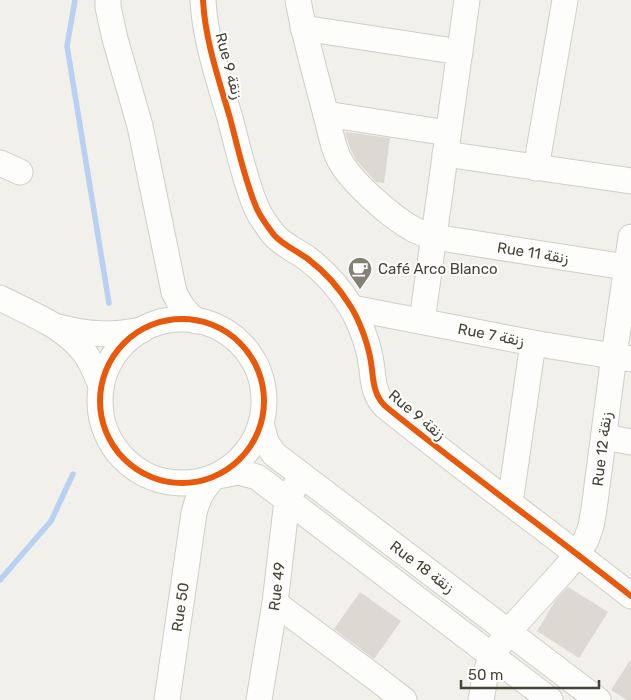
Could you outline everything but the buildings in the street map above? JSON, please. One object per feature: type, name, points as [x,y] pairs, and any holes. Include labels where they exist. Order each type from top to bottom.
[{"type":"street","points":[[108,0],[115,40],[140,126],[174,292],[183,308],[196,321]]},
{"type":"street","name":"Rue 9 زنقة","points":[[203,0],[208,39],[257,210],[275,236],[320,269],[352,308],[370,354],[376,396],[385,406],[435,446],[631,596]]},
{"type":"street","name":"Rue 11 زنقة","points":[[298,0],[303,28],[339,160],[370,195],[400,220],[413,229],[434,237],[629,268]]},
{"type":"street","points":[[422,321],[467,0]]},
{"type":"street","points":[[536,168],[565,0]]},
{"type":"street","points":[[303,28],[460,52]]},
{"type":"street","points":[[326,114],[536,168],[631,182]]},
{"type":"street","name":"Rue 12 زنقة","points":[[481,700],[486,672],[492,655],[508,632],[578,554],[591,526],[604,437],[622,357],[631,237]]},
{"type":"street","points":[[174,292],[167,309],[149,326],[132,335],[114,354],[102,378],[99,404],[104,430],[117,452],[136,470],[172,488],[182,496],[194,513]]},
{"type":"street","points":[[0,298],[56,327],[71,338],[84,352],[94,368],[101,386]]},
{"type":"street","name":"Rue 7 زنقة","points":[[352,308],[533,343],[622,357]]},
{"type":"street","points":[[56,327],[78,332],[121,334],[180,319],[206,322],[230,334],[250,354],[262,380],[265,408],[258,436],[242,460],[216,477],[191,484],[162,482]]},
{"type":"street","points":[[510,503],[533,343]]},
{"type":"street","name":"Rue 18 زنقة","points":[[261,423],[266,442],[274,454],[598,700]]},
{"type":"street","points":[[604,437],[631,442]]},
{"type":"street","name":"Rue 18 زنقة","points":[[216,477],[238,472],[257,477],[550,700]]},
{"type":"street","name":"Rue 49","points":[[259,700],[275,603],[287,500],[302,476]]},
{"type":"street","name":"Rue 50","points":[[167,700],[196,503],[201,493],[216,477]]},
{"type":"street","points":[[275,603],[375,689],[404,700]]},
{"type":"waterway","points":[[75,0],[67,46],[109,303]]},
{"type":"waterway","points":[[0,580],[51,521],[73,474]]},
{"type":"cycle path","points":[[203,0],[213,60],[245,176],[257,209],[274,235],[320,269],[347,300],[365,338],[375,389],[380,401],[631,596]]},
{"type":"cycle path","points":[[190,319],[206,322],[221,329],[234,337],[246,349],[261,377],[264,401],[263,417],[258,432],[246,453],[234,465],[206,480],[174,483],[158,480],[143,473],[130,465],[118,453],[103,425],[100,393],[103,377],[110,362],[118,349],[130,337],[158,322],[190,319]]},
{"type":"place","name":"Café Arco Blanco","points":[[360,290]]}]
